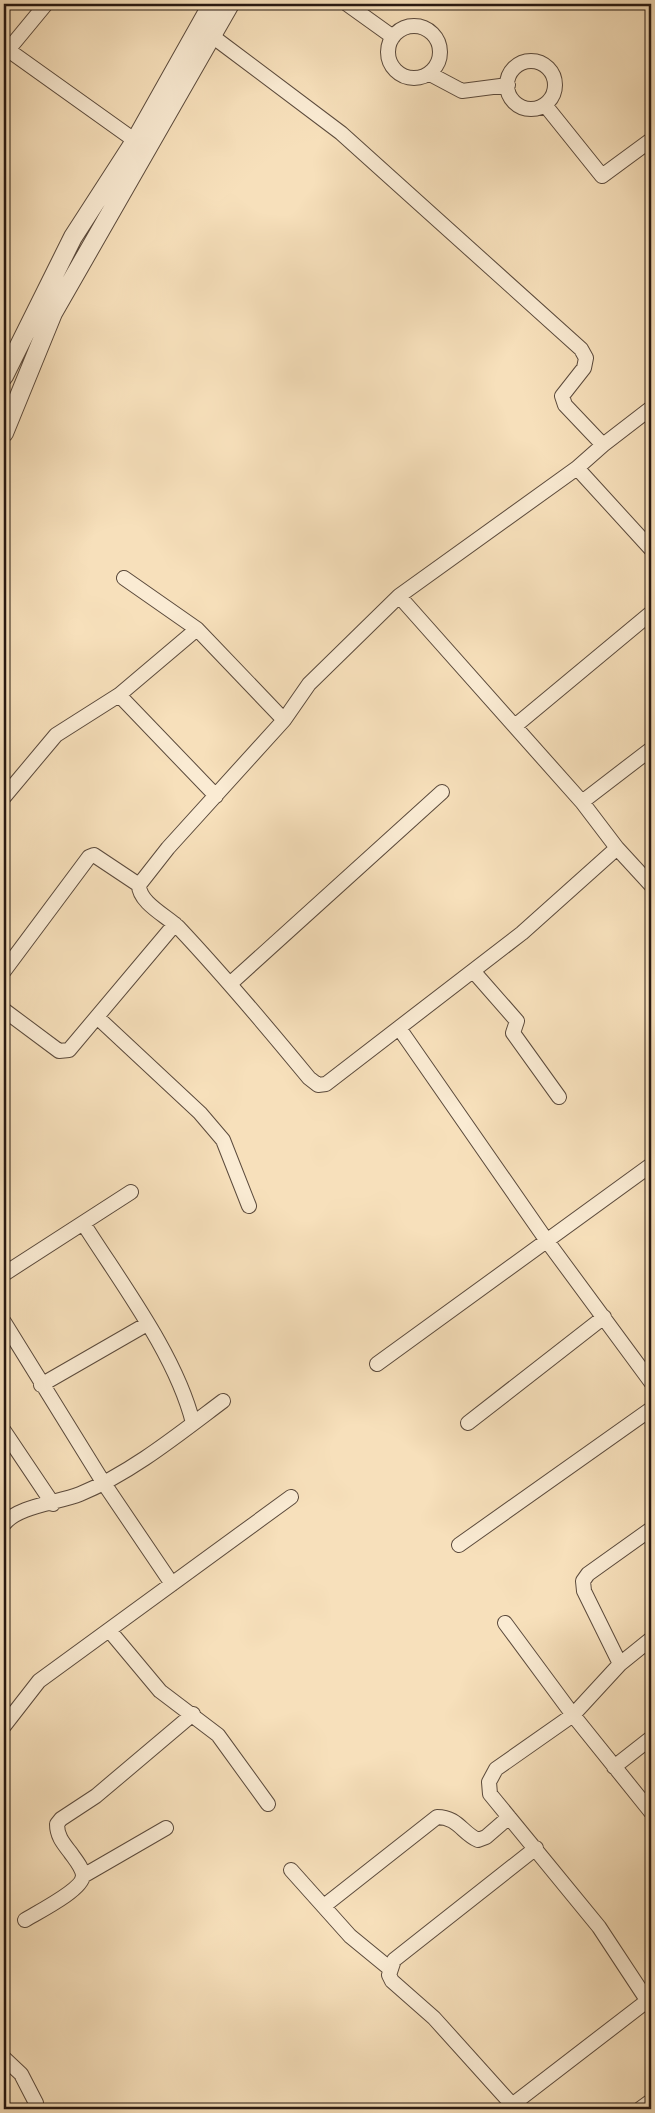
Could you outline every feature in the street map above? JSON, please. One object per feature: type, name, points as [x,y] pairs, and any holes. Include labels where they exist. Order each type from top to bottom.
[{"type":"street","points":[[46,4],[6,48],[141,145]]},
{"type":"street","points":[[4,433],[52,313],[141,145],[212,4]]},
{"type":"street","points":[[4,376],[73,237],[141,145],[212,36],[230,4]]},
{"type":"street","points":[[347,4],[393,36]]},
{"type":"street","points":[[408,26],[425,28],[433,34],[438,41],[440,58],[430,74],[423,78],[406,78],[393,68],[388,52],[393,36],[408,26]]},
{"type":"street","points":[[212,36],[341,133],[581,349],[586,358],[584,368],[562,396],[566,405],[603,444]]},
{"type":"street","points":[[525,62],[540,63],[552,73],[555,80],[553,96],[545,105],[534,109],[519,106],[509,93],[508,86],[509,78],[518,66],[525,62]]},
{"type":"street","points":[[430,74],[462,92],[508,86]]},
{"type":"street","points":[[545,105],[602,176],[651,140]]},
{"type":"street","points":[[139,885],[168,848],[284,720],[309,684],[398,596],[577,468],[603,444],[651,408]]},
{"type":"street","points":[[577,468],[651,549]]},
{"type":"street","points":[[124,578],[197,629],[284,720]]},
{"type":"street","points":[[398,596],[582,802],[617,848],[651,885]]},
{"type":"street","points":[[515,726],[651,613]]},
{"type":"street","points":[[4,797],[56,735],[119,695],[197,629]]},
{"type":"street","points":[[119,695],[216,796]]},
{"type":"street","points":[[582,802],[651,749]]},
{"type":"street","points":[[231,983],[442,792]]},
{"type":"street","points":[[4,972],[89,857],[94,855],[139,885],[141,895],[175,924],[231,983],[309,1078],[318,1085],[326,1084],[474,972],[522,933],[617,848]]},
{"type":"street","points":[[4,1010],[59,1052],[69,1050],[175,924]]},
{"type":"street","points":[[474,972],[517,1021],[513,1033],[559,1097]]},
{"type":"street","points":[[98,1017],[200,1113],[223,1140],[249,1206]]},
{"type":"street","points":[[399,1028],[547,1241],[651,1382]]},
{"type":"street","points":[[377,1364],[651,1165]]},
{"type":"street","points":[[4,1274],[132,1192]]},
{"type":"street","points":[[83,1223],[147,1324],[181,1383],[194,1423]]},
{"type":"street","points":[[468,1422],[604,1317]]},
{"type":"street","points":[[4,1322],[103,1482],[172,1584]]},
{"type":"street","points":[[42,1385],[147,1324]]},
{"type":"street","points":[[4,1524],[17,1512],[53,1504],[82,1493],[103,1482],[153,1453],[223,1401]]},
{"type":"street","points":[[459,1545],[651,1408]]},
{"type":"street","points":[[4,1431],[53,1504]]},
{"type":"street","points":[[4,1726],[39,1681],[291,1497]]},
{"type":"street","points":[[620,1664],[584,1591],[583,1581],[588,1574],[651,1529]]},
{"type":"street","points":[[505,1622],[573,1715],[651,1812]]},
{"type":"street","points":[[109,1630],[160,1691],[218,1734],[268,1804]]},
{"type":"street","points":[[536,1848],[394,1960],[389,1968],[389,1975],[392,1981],[434,2018],[514,2107],[649,2003],[599,1927],[536,1848],[490,1794],[489,1782],[496,1769],[573,1715],[620,1664],[651,1639]]},
{"type":"street","points":[[83,1876],[80,1868],[60,1839],[58,1824],[61,1819],[96,1796],[193,1714]]},
{"type":"street","points":[[614,1767],[651,1738]]},
{"type":"street","points":[[324,1906],[438,1817],[455,1820],[472,1837],[478,1840],[486,1837],[509,1817]]},
{"type":"street","points":[[25,1920],[72,1891],[79,1884],[83,1876],[166,1828]]},
{"type":"street","points":[[291,1870],[350,1936],[389,1968]]},
{"type":"street","points":[[4,2058],[21,2074],[36,2103]]},
{"type":"street","points":[[640,2109],[651,2101]]}]
